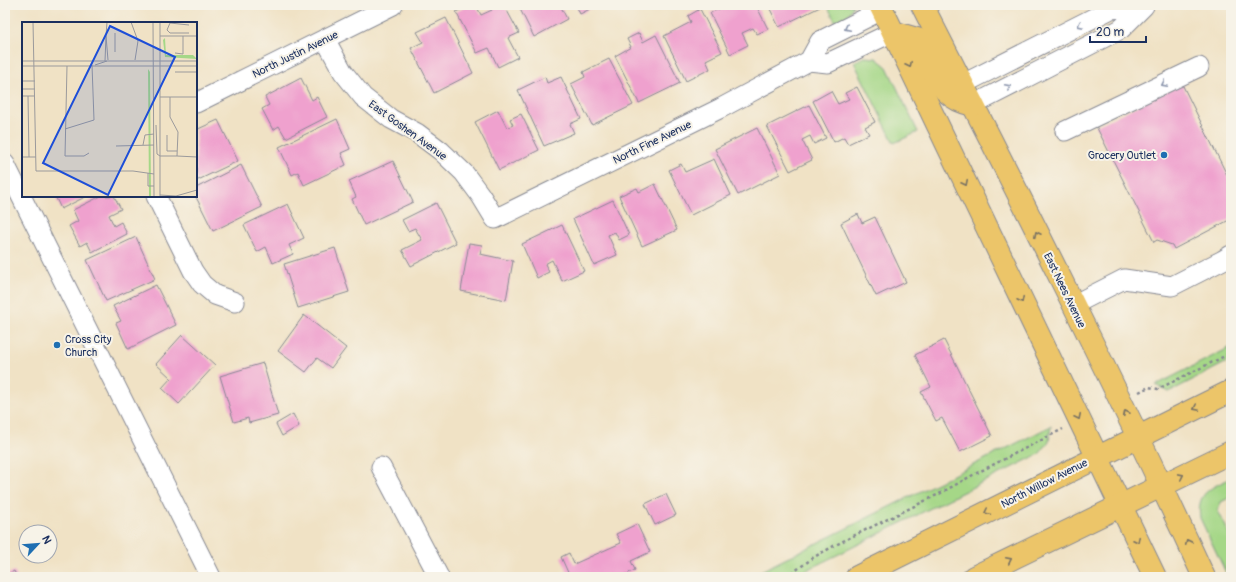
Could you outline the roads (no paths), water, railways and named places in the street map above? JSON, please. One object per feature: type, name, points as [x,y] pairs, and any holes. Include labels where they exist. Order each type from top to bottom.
[{"type":"main road","name":"East Nees Avenue","points":[[922,5],[963,84],[1138,436],[1204,577]]},
{"type":"main road","points":[[881,8],[1155,577]]},
{"type":"main road","points":[[892,32],[917,39],[941,85],[947,93],[964,103],[973,105]]},
{"type":"main road","name":"North Willow Avenue","points":[[857,577],[1231,391]]},
{"type":"main road","points":[[974,577],[1231,452]]},
{"type":"street","name":"North Justin Avenue","points":[[197,103],[393,5]]},
{"type":"street","points":[[963,84],[1111,9],[1146,5]]},
{"type":"street","points":[[973,105],[1121,29],[1146,5]]},
{"type":"street","points":[[881,8],[820,41],[809,61],[828,63],[892,32]]},
{"type":"street","name":"East Goshen Avenue","points":[[325,39],[343,72],[363,97],[390,119],[417,133],[441,151],[464,173],[481,196],[495,219]]},
{"type":"street","name":"North Fine Avenue","points":[[495,219],[721,108],[809,61]]},
{"type":"street","points":[[1065,131],[1199,66]]},
{"type":"street","points":[[5,164],[211,577]]},
{"type":"street","points":[[156,197],[193,271],[202,284],[215,295],[235,302]]},
{"type":"street","points":[[1073,305],[1124,279],[1172,286],[1231,255]]},
{"type":"street","points":[[381,467],[439,577]]},
{"type":"place","name":"Grocery Outlet","points":[[1164,155]]},
{"type":"place","name":"Cross City Church","points":[[57,345]]}]
